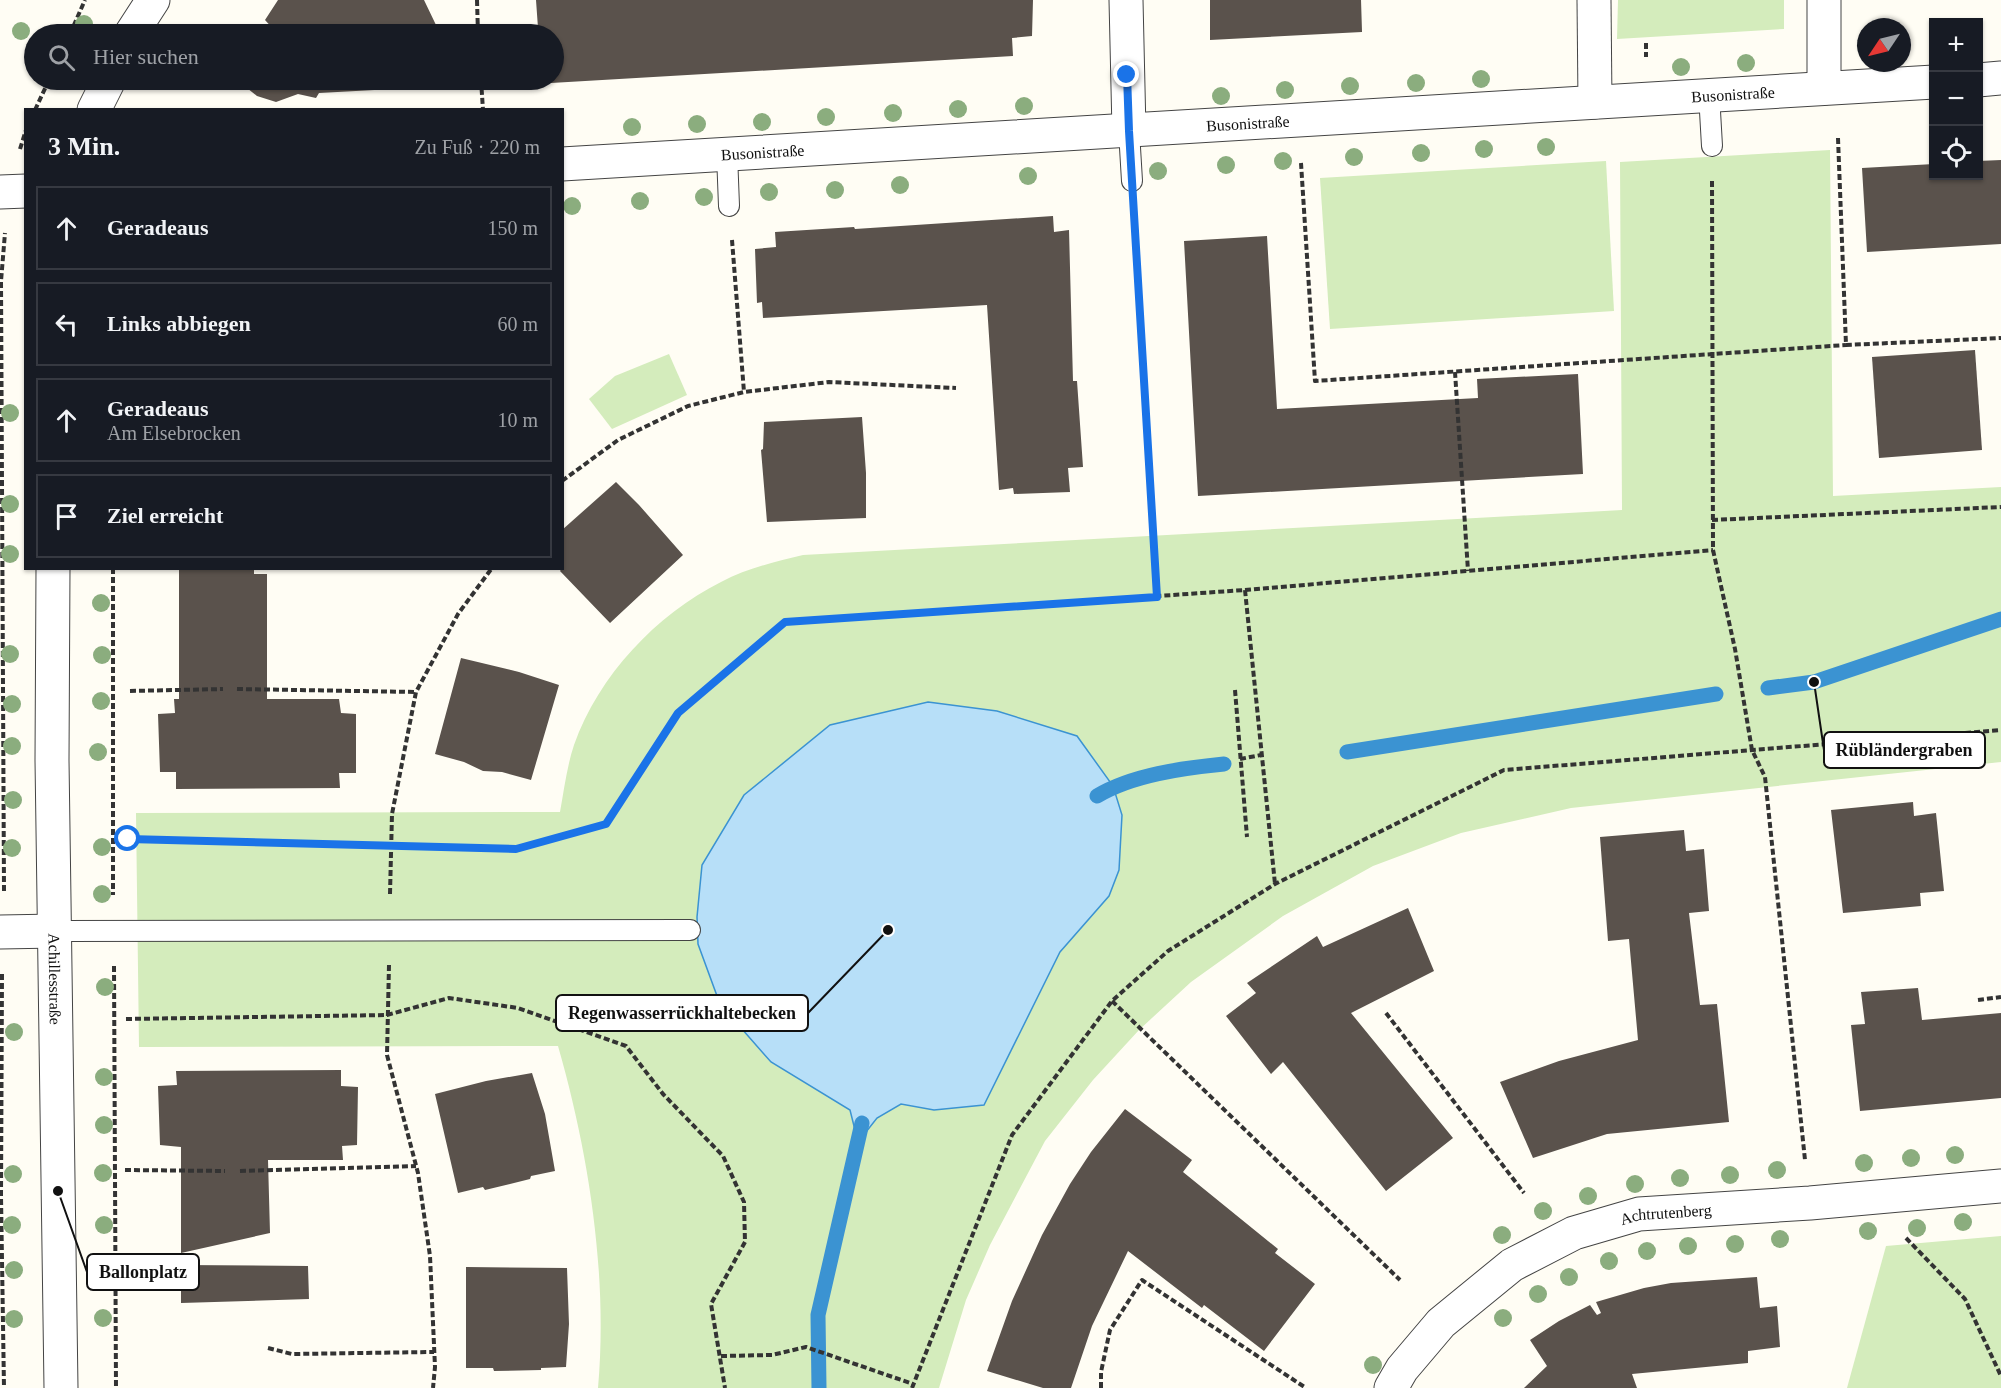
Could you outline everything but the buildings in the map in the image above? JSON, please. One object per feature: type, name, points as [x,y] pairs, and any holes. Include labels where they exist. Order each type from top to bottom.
[{"type":"street","points":[[137,24],[153,0]]},
{"type":"street","points":[[1126,0],[1129,131]]},
{"type":"street","points":[[1594,0],[1594,102]]},
{"type":"street","points":[[1824,0],[1824,88]]},
{"type":"street","points":[[1983,80],[2001,78]]},
{"type":"street","name":"Busonistraße","points":[[564,164],[1929,82]]},
{"type":"street","points":[[95,108],[104,90]]},
{"type":"street","name":"Achillesstraße","points":[[53,570],[52,760],[61,1388]]},
{"type":"street","points":[[1,932],[56,931]]},
{"type":"street","name":"Achtrutenberg","points":[[1391,1388],[1402,1369],[1441,1323],[1512,1265],[1574,1233],[1639,1214],[1810,1203],[2001,1186]]},
{"type":"lane","points":[[1709,94],[1712,146]]},
{"type":"lane","points":[[1129,131],[1132,181]]},
{"type":"lane","points":[[727,154],[729,207]]},
{"type":"lane","points":[[56,931],[690,930]]},
{"type":"path","points":[[75,24],[86,0]]},
{"type":"path","points":[[477,0],[478,24]]},
{"type":"path","points":[[36,108],[44,90]]},
{"type":"path","points":[[482,90],[483,108]]},
{"type":"path","points":[[1299,120],[1315,381],[1846,345],[2001,338]]},
{"type":"path","points":[[4,1388],[1,1196],[1,932],[4,835],[1,281],[11,191],[24,138]]},
{"type":"path","points":[[1838,138],[1846,345]]},
{"type":"path","points":[[1712,146],[1713,550],[1735,649],[1752,750],[1765,777],[1803,1144]]},
{"type":"path","points":[[1132,181],[1157,597]]},
{"type":"path","points":[[729,207],[744,392]]},
{"type":"path","points":[[1455,372],[1468,571]]},
{"type":"path","points":[[564,480],[628,435],[688,406],[744,392],[828,382],[956,388]]},
{"type":"path","points":[[1712,520],[2001,507]]},
{"type":"path","points":[[128,839],[516,849],[606,824],[678,713],[785,622],[1157,597],[1713,550]]},
{"type":"path","points":[[113,570],[116,1388]]},
{"type":"path","points":[[392,845],[392,814],[416,692],[458,614],[491,570]]},
{"type":"path","points":[[1245,590],[1275,884]]},
{"type":"path","points":[[130,691],[223,689]]},
{"type":"path","points":[[237,689],[416,692]]},
{"type":"path","points":[[1235,690],[1247,837]]},
{"type":"path","points":[[721,1356],[772,1355],[806,1347],[913,1386],[1012,1135],[1112,1001],[1168,951],[1275,884],[1504,770],[2001,730]]},
{"type":"path","points":[[1240,759],[1261,755]]},
{"type":"path","points":[[126,1019],[387,1015],[449,998],[518,1008],[626,1046],[663,1094],[723,1156],[744,1202],[746,1242],[711,1304],[725,1388]]},
{"type":"path","points":[[1978,1000],[2001,998]]},
{"type":"path","points":[[1112,1001],[1400,1280]]},
{"type":"path","points":[[1386,1013],[1524,1193]]},
{"type":"path","points":[[387,1015],[387,1055],[416,1166],[430,1256],[435,1367],[433,1388]]},
{"type":"path","points":[[240,1171],[416,1166]]},
{"type":"path","points":[[125,1170],[225,1171]]},
{"type":"path","points":[[1906,1238],[1965,1299],[2001,1376]]},
{"type":"path","points":[[1101,1388],[1101,1372],[1110,1330],[1142,1280],[1306,1388]]},
{"type":"path","points":[[268,1348],[292,1354],[434,1352]]},
{"type":"green space","points":[[1618,0],[1784,0],[1784,29],[1617,39]]},
{"type":"green space","points":[[1830,150],[1833,496],[2001,487],[2001,762],[1571,808],[1461,833],[1373,866],[1283,916],[1191,982],[1139,1030],[1093,1080],[1045,1141],[990,1245],[966,1300],[939,1388],[598,1388],[600,1302],[593,1216],[579,1129],[558,1046],[139,1047],[136,813],[560,812],[574,745],[585,719],[614,671],[632,650],[674,612],[721,582],[751,569],[803,555],[1622,510],[1620,162]],"holes":[[[1056,730],[1077,736],[1119,870],[1109,896],[1060,952],[1029,1014],[934,1110],[901,1104],[877,1118],[858,1141],[850,1110],[771,1062]]]},
{"type":"green space","points":[[1606,161],[1614,311],[1330,329],[1320,178]]},
{"type":"green space","points":[[669,354],[687,395],[612,429],[589,399],[615,376]]},
{"type":"green space","points":[[2001,1236],[2001,1388],[1847,1388],[1886,1246]]},
{"type":"water","points":[[928,702],[997,711],[1077,736],[1113,786],[1122,815],[1119,870],[1109,896],[1060,952],[984,1105],[934,1110],[901,1104],[877,1118],[858,1142],[850,1110],[771,1062],[720,1004],[698,944],[697,917],[702,865],[744,795],[830,725]]},
{"type":"waterway","points":[[1768,688],[1814,682],[2001,619]]},
{"type":"waterway","points":[[1347,752],[1716,694]]},
{"type":"waterway","points":[[1097,796],[1142,778],[1175,770],[1224,764]]},
{"type":"waterway","points":[[819,1388],[818,1315],[862,1123]]},
{"type":"place","name":"Rübländergraben","points":[[1814,682]]},
{"type":"place","name":"Regenwasserrückhaltebecken","points":[[888,930]]},
{"type":"place","name":"Ballonplatz","points":[[58,1191]]},
{"type":"route","points":[[128,839],[516,849],[606,824],[678,713],[785,622],[1157,597],[1127,75]]}]
